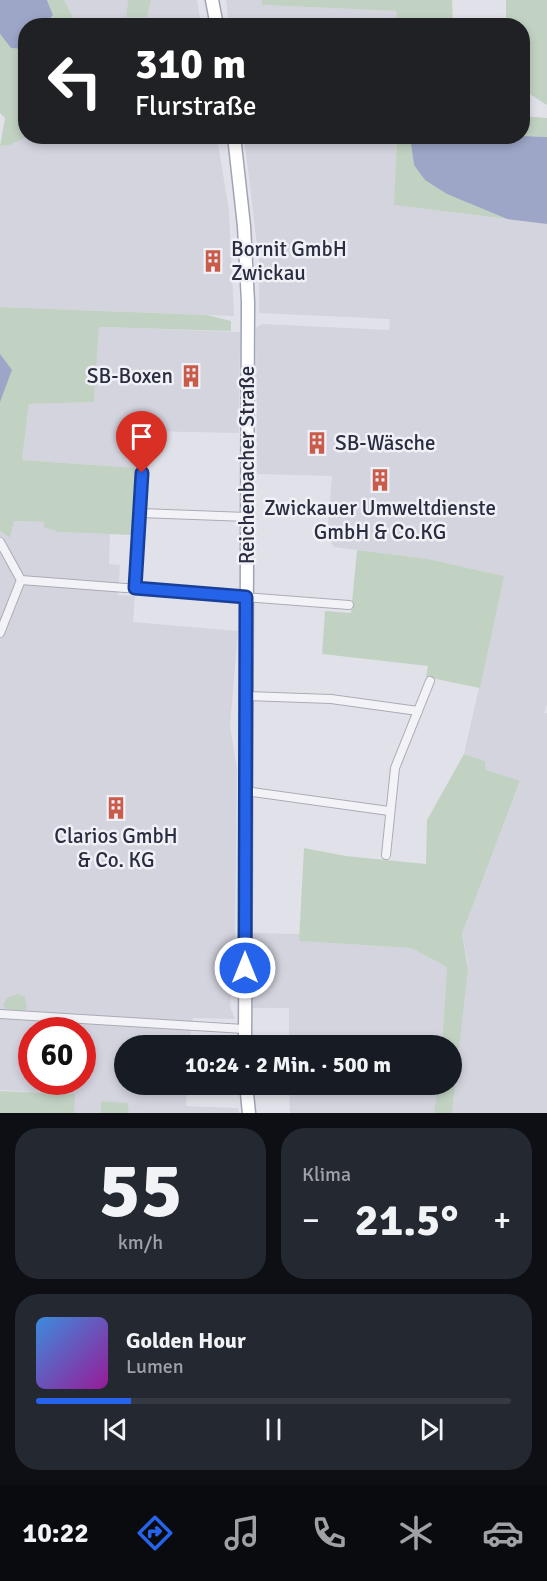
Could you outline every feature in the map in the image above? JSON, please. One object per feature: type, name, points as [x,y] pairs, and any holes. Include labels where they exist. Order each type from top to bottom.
[{"type":"main road","points":[[212,0],[215,18]]},
{"type":"main road","name":"Reichenbacher Straße","points":[[235,144],[247,271],[244,1035]]},
{"type":"main road","points":[[247,1095],[249,1113]]},
{"type":"street","points":[[135,588],[143,444]]},
{"type":"street","points":[[140,513],[247,517]]},
{"type":"street","points":[[0,542],[21,580]]},
{"type":"street","points":[[21,580],[349,605]]},
{"type":"street","points":[[0,633],[21,580]]},
{"type":"street","points":[[386,855],[395,768],[430,681]]},
{"type":"street","points":[[246,696],[331,699],[418,711]]},
{"type":"street","points":[[245,791],[389,811]]},
{"type":"street","points":[[0,1014],[244,1029]]},
{"type":"shaded area","points":[[64,0],[128,0],[126,17],[147,17],[151,0],[197,0],[200,18],[73,18]]},
{"type":"shaded area","points":[[226,0],[262,0],[262,5],[398,11],[397,18],[228,18]]},
{"type":"shaded area","name":"Bornit GmbH Zwickau","points":[[18,140],[18,144],[218,144],[229,211],[234,316],[0,307],[0,146],[10,145]]},
{"type":"shaded area","points":[[245,144],[397,144],[395,205],[547,224],[547,705],[544,713],[547,713],[547,1113],[452,1113],[454,1095],[462,1095],[460,1035],[468,962],[462,934],[520,782],[486,770],[485,761],[464,754],[504,576],[428,559],[334,547],[327,535],[332,476],[257,474],[256,328],[262,324],[389,330],[390,319],[259,313],[259,261]]},
{"type":"shaded area","points":[[99,327],[240,332],[239,433],[139,431],[137,468],[22,460],[29,404],[94,402]]},
{"type":"shaded area","points":[[14,521],[44,522],[59,532],[110,534],[109,564],[120,565],[118,595],[135,596],[133,622],[238,631],[230,726],[237,769],[235,933],[230,1007],[235,1019],[193,1018],[190,1035],[114,1035],[114,1095],[187,1095],[186,1106],[238,1108],[239,1113],[129,1113],[128,1103],[101,1101],[101,1113],[74,1113],[74,1095],[96,1095],[96,1017],[18,1017],[18,1091],[0,1090],[0,531],[10,538]]},
{"type":"shaded area","points":[[252,933],[300,934],[299,941],[411,948],[447,967],[443,1035],[289,1035],[289,1008],[252,1008]]},
{"type":"shaded area","points":[[289,1095],[437,1095],[434,1113],[290,1113]]},
{"type":"green space","points":[[47,0],[64,0],[73,18],[51,18],[53,15]]},
{"type":"green space","points":[[128,0],[151,0],[147,17],[126,17]]},
{"type":"green space","points":[[262,0],[452,0],[453,18],[396,18],[397,11],[262,5]]},
{"type":"green space","points":[[506,0],[547,0],[547,105],[530,94],[530,18],[506,18]]},
{"type":"green space","points":[[0,34],[11,48],[18,49],[18,141],[10,145],[0,146],[5,118],[0,113]]},
{"type":"green space","points":[[530,117],[547,118],[547,137],[530,136]]},
{"type":"green space","points":[[397,144],[411,144],[414,165],[471,204],[507,219],[394,205]]},
{"type":"green space","points":[[0,307],[207,315],[231,321],[231,331],[99,327],[94,402],[29,404],[22,460],[137,468],[133,535],[59,532],[44,527],[44,522],[14,521],[10,538],[0,531]]},
{"type":"green space","points":[[357,550],[428,559],[504,576],[480,688],[426,677],[428,666],[322,654],[325,611],[351,613]]},
{"type":"green space","points":[[464,754],[485,761],[486,770],[520,781],[462,934],[468,968],[461,1035],[443,1035],[447,967],[411,948],[299,941],[304,848],[346,856],[426,864],[427,820]]},
{"type":"green space","points":[[18,994],[25,997],[27,1008],[24,1011],[6,1009],[3,1005],[7,998]]},
{"type":"green space","points":[[0,1091],[18,1092],[18,1095],[75,1095],[74,1113],[0,1113]]},
{"type":"green space","points":[[437,1095],[454,1095],[452,1113],[434,1113]]},
{"type":"green space","points":[[101,1101],[128,1103],[129,1113],[101,1113]]},
{"type":"water","points":[[0,0],[47,0],[53,15],[51,18],[18,18],[18,49],[11,48],[0,34]]},
{"type":"water","points":[[530,136],[547,137],[547,224],[507,219],[447,194],[425,180],[414,165],[411,144],[530,144]]},
{"type":"water","points":[[0,354],[12,370],[0,402]]},
{"type":"place","name":"Bornit GmbH Zwickau","points":[[213,261]]},
{"type":"place","name":"SB-Boxen","points":[[191,376]]},
{"type":"place","name":"SB-Wäsche","points":[[317,443]]},
{"type":"place","name":"Zwickauer Umweltdienste GmbH & Co.KG","points":[[380,480]]},
{"type":"place","name":"Clarios GmbH & Co. KG","points":[[116,808]]},
{"type":"route","points":[[142,473],[135,588],[246,597],[245,968]]}]
